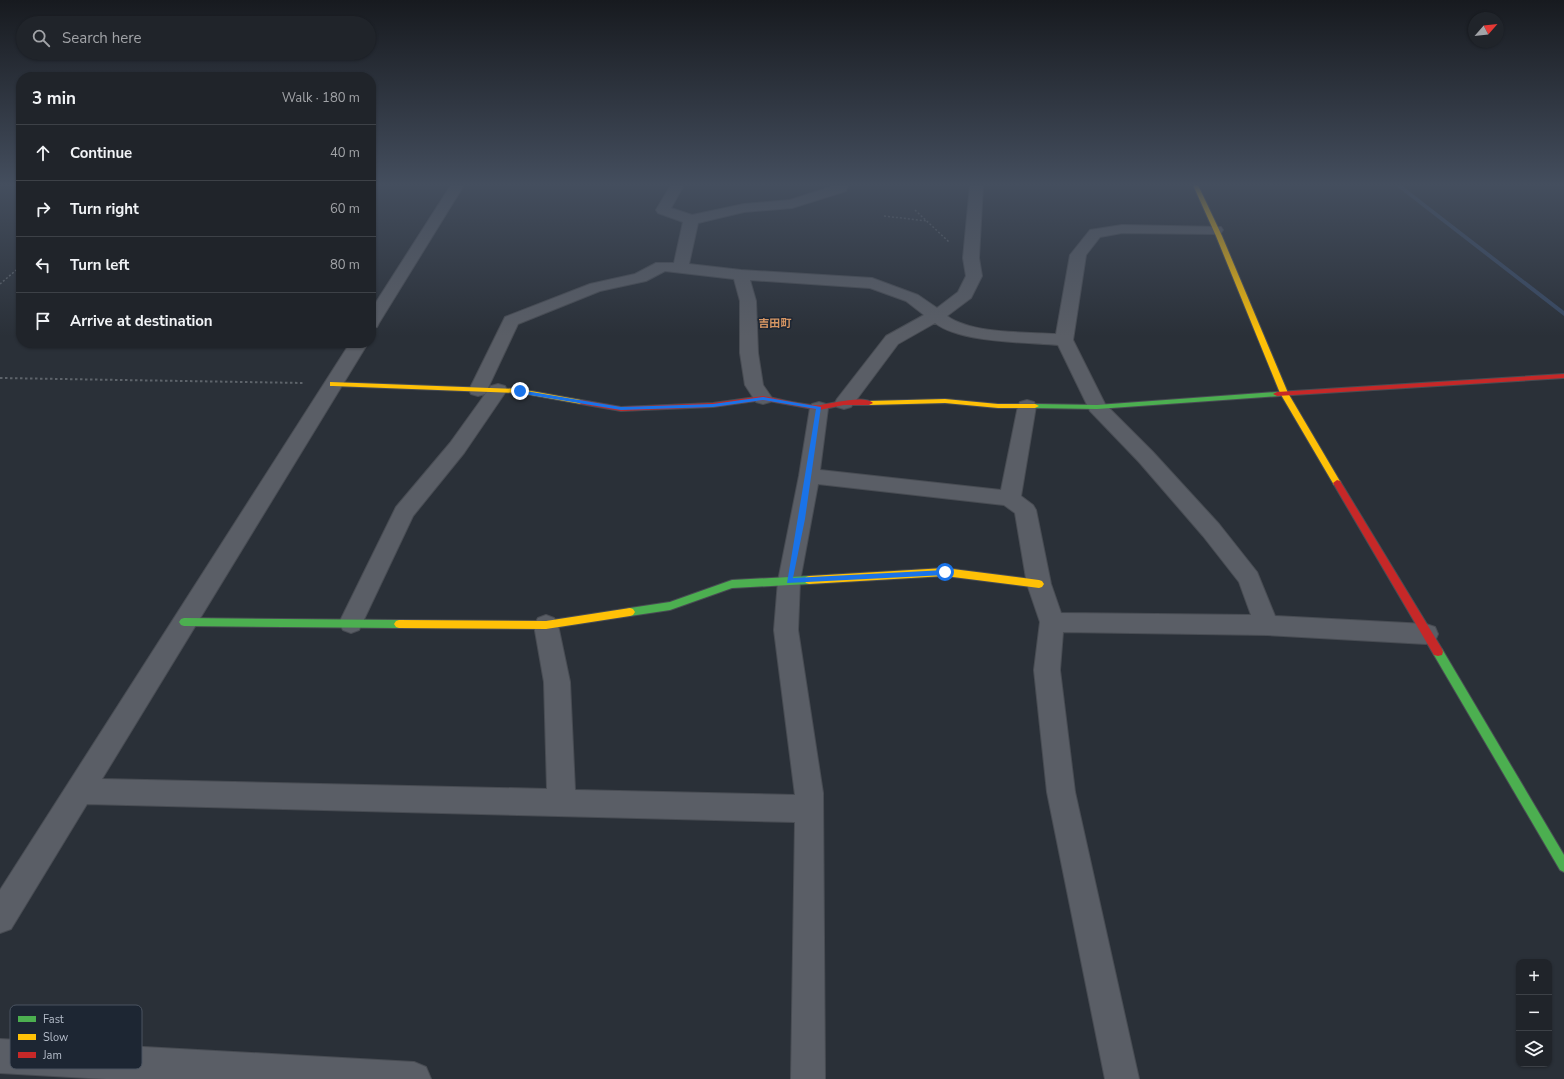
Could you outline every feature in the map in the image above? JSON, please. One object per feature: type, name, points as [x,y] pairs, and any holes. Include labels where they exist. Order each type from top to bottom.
[{"type":"street","points":[[376,315],[425,235]]},
{"type":"street","points":[[680,268],[687,235]]},
{"type":"street","points":[[808,1079],[809,793],[786,630],[789,581],[809,476],[831,406],[892,340],[935,316],[965,295],[974,276],[972,262],[974,235]]},
{"type":"street","points":[[1092,235],[1078,255],[1064,340],[1097,407],[1151,462],[1211,530],[1249,578],[1267,625]]},
{"type":"street","points":[[1218,235],[1284,393],[1564,866]]},
{"type":"street","points":[[351,623],[404,512],[457,448],[488,390],[511,321],[596,287],[640,278],[662,266],[741,275],[872,283],[912,298],[950,326],[987,334],[1064,340]]},
{"type":"street","points":[[741,275],[748,301],[750,353],[754,385],[763,398]]},
{"type":"street","points":[[0,918],[356,348]]},
{"type":"street","points":[[334,384],[520,391],[621,408],[713,406],[763,398],[831,406],[945,401],[998,406],[1097,407],[1284,393],[1564,376]]},
{"type":"street","points":[[1010,498],[1027,406]]},
{"type":"street","points":[[809,476],[1010,498],[1025,510],[1039,584],[1052,622],[1048,670],[1061,792],[1122,1079]]},
{"type":"street","points":[[184,622],[546,625],[670,606],[732,584],[945,572],[1039,584]]},
{"type":"street","points":[[1052,622],[1267,625],[1426,634]]},
{"type":"street","points":[[546,625],[557,682],[561,803]]},
{"type":"street","points":[[78,791],[809,809]]},
{"type":"street","points":[[0,1056],[10,1057]]},
{"type":"street","points":[[142,1064],[414,1079]]},
{"type":"path","points":[[943,235],[972,262]]},
{"type":"path","points":[[0,284],[16,270]]},
{"type":"path","points":[[0,378],[334,384]]},
{"type":"waterway","points":[[1463,235],[1564,314]]},
{"type":"traffic: fast","points":[[1035,406],[1097,407],[1277,394]]},
{"type":"traffic: fast","points":[[630,612],[670,606],[732,584],[809,580]]},
{"type":"traffic: fast","points":[[184,622],[399,624]]},
{"type":"traffic: fast","points":[[1438,652],[1564,866]]},
{"type":"traffic: slow","points":[[1219,235],[1284,393],[1337,483]]},
{"type":"traffic: slow","points":[[333,384],[520,391],[581,402]]},
{"type":"traffic: slow","points":[[869,403],[945,401],[998,406],[1035,406]]},
{"type":"traffic: slow","points":[[809,580],[945,572],[1039,584]]},
{"type":"traffic: slow","points":[[399,624],[546,625],[630,612]]},
{"type":"traffic: jam","points":[[1277,394],[1564,376]]},
{"type":"traffic: jam","points":[[581,402],[621,409],[713,405],[763,398],[819,408],[844,403],[869,403]]},
{"type":"traffic: jam","points":[[1337,483],[1438,652]]},
{"type":"district","name":"吉田町","points":[[775,323]]},
{"type":"route","points":[[520,391],[621,408],[713,406],[763,398],[819,408],[802,519],[789,581],[872,575],[945,572]]}]
